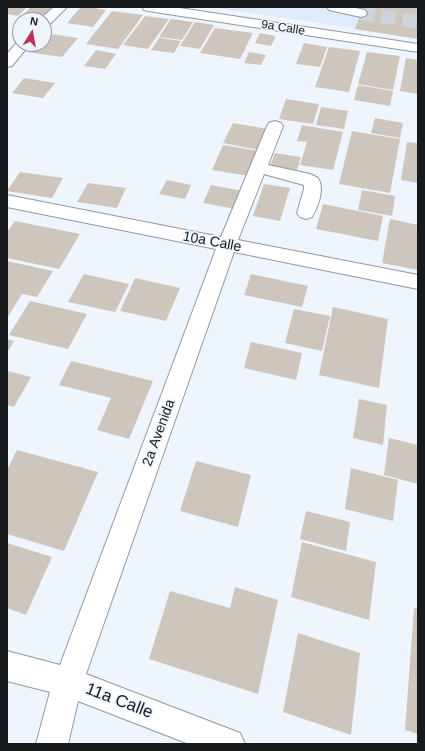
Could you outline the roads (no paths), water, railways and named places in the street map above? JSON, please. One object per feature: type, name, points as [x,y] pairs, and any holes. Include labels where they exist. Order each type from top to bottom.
[{"type":"street","points":[[52,15],[61,7]]},
{"type":"street","name":"9a Calle","points":[[148,7],[418,48]]},
{"type":"street","points":[[333,7],[361,13]]},
{"type":"street","points":[[7,63],[16,52]]},
{"type":"street","name":"2a Avenida","points":[[52,744],[68,682],[227,245],[275,126]]},
{"type":"street","points":[[259,168],[304,178],[312,182],[313,189],[306,213]]},
{"type":"street","name":"10a Calle","points":[[7,201],[418,282]]},
{"type":"street","name":"11a Calle","points":[[7,666],[68,682],[229,744]]},
{"type":"tunnel","points":[[361,13],[418,22]]}]
